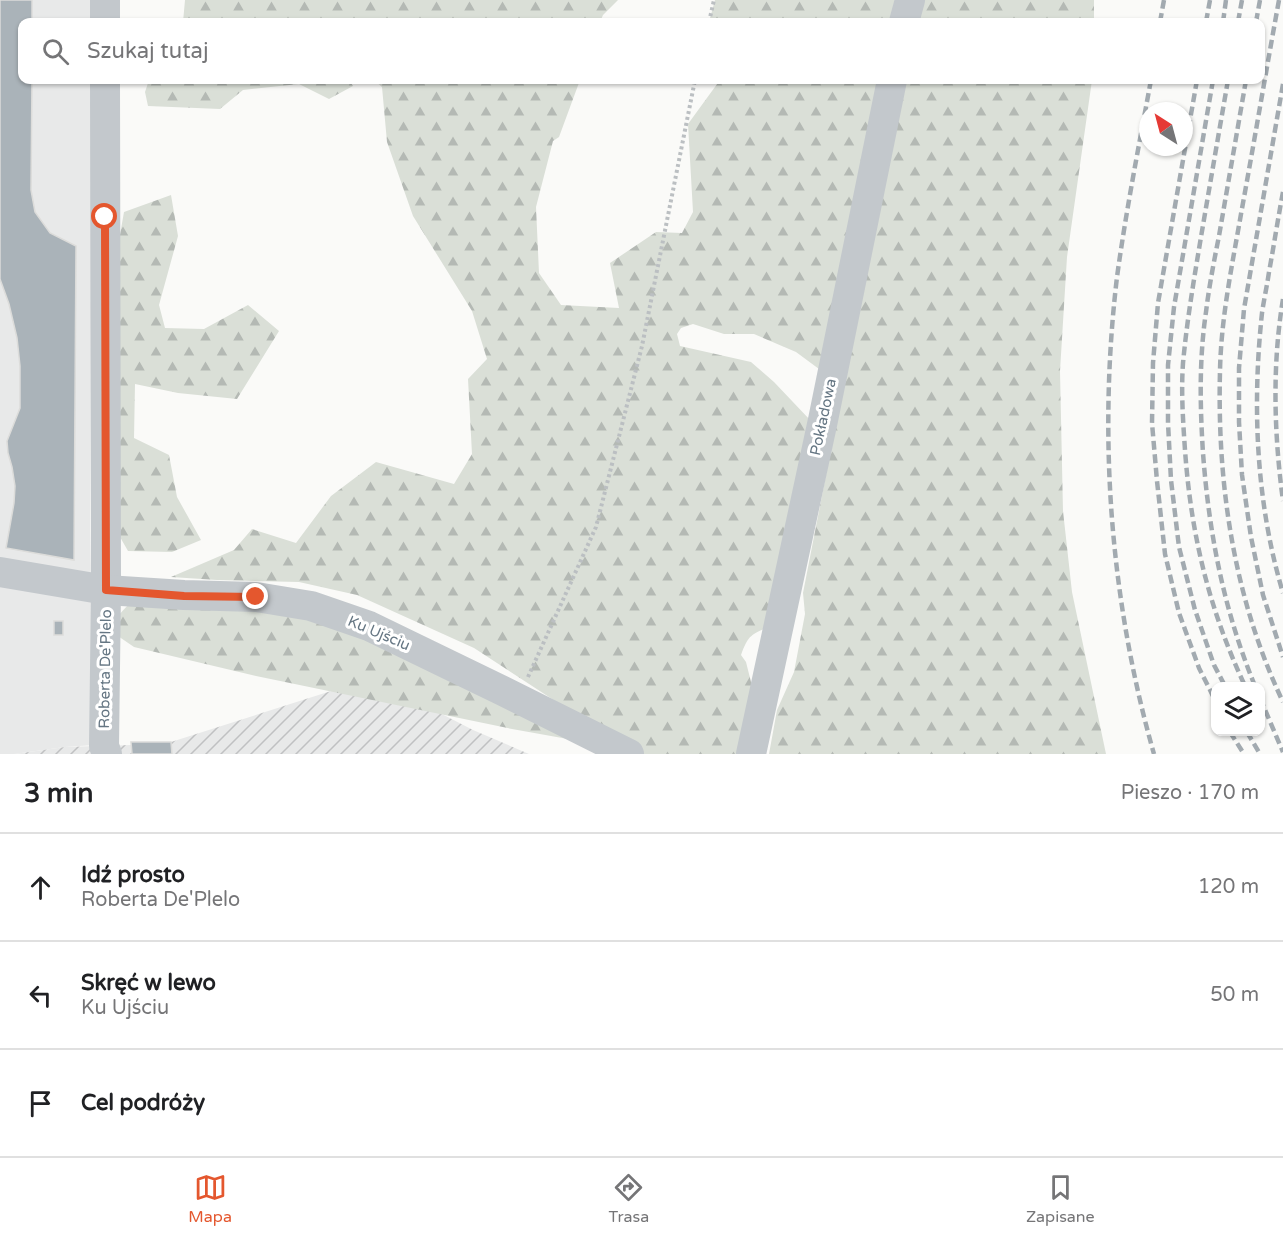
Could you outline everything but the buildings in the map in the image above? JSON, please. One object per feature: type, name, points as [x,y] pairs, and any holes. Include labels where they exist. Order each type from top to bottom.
[{"type":"street","points":[[105,0],[105,18]]},
{"type":"street","points":[[905,18],[910,0]]},
{"type":"street","name":"Roberta De'Plelo","points":[[105,84],[104,746],[107,754]]},
{"type":"street","name":"Pokładowa","points":[[751,754],[823,420],[891,84]]},
{"type":"street","name":"Ku Ujściu","points":[[0,572],[106,590],[184,596],[256,597],[311,606],[369,626],[629,754]]},
{"type":"path","points":[[710,18],[714,0]]},
{"type":"path","points":[[519,698],[596,527],[642,346],[694,84]]},
{"type":"shaded area","points":[[0,0],[92,0],[92,18],[18,18],[18,84],[92,84],[90,530],[94,745],[0,754]]},
{"type":"shaded area","points":[[372,678],[473,730],[529,754],[14,754],[65,747],[131,745],[132,742],[171,742]]},
{"type":"green space","points":[[185,0],[618,0],[602,18],[183,18]]},
{"type":"green space","points":[[715,0],[896,0],[892,18],[710,18]]},
{"type":"green space","points":[[923,0],[1094,0],[1094,18],[916,18]]},
{"type":"green space","points":[[148,84],[299,84],[243,90],[220,109],[148,106],[145,92]]},
{"type":"green space","points":[[299,84],[352,84],[353,86],[329,99]]},
{"type":"green space","points":[[379,84],[579,84],[559,137],[553,141],[536,207],[539,273],[561,305],[619,308],[610,263],[656,232],[682,233],[693,212],[688,124],[717,84],[880,84],[819,369],[796,352],[754,334],[724,334],[693,324],[681,328],[677,334],[680,346],[751,362],[774,382],[811,421],[771,626],[752,636],[741,655],[746,662],[755,698],[744,754],[639,754],[474,648],[357,595],[299,582],[171,577],[234,550],[252,529],[296,543],[331,496],[376,462],[454,484],[472,454],[468,379],[487,359],[472,311],[413,216],[387,142],[382,87]]},
{"type":"green space","points":[[902,84],[1091,84],[1067,257],[1060,371],[1063,511],[1072,592],[1106,754],[769,754],[777,710],[794,672],[805,614],[803,593]]},
{"type":"green space","points":[[171,195],[178,236],[159,305],[165,328],[204,329],[248,305],[279,331],[237,399],[178,393],[135,384],[134,438],[169,455],[177,497],[201,540],[172,552],[128,551],[112,523],[117,252],[124,212]]},
{"type":"green space","points":[[129,604],[233,608],[310,616],[358,629],[590,743],[256,676],[134,647],[115,634],[115,619]]},
{"type":"railway","points":[[1161,18],[1164,0]]},
{"type":"railway","points":[[1207,18],[1210,0]]},
{"type":"railway","points":[[1224,18],[1226,0]]},
{"type":"railway","points":[[1239,18],[1242,0]]},
{"type":"railway","points":[[1257,18],[1260,0]]},
{"type":"railway","points":[[1265,80],[1279,0]]},
{"type":"railway","points":[[1150,84],[1117,277],[1111,337],[1109,457],[1112,517],[1127,637],[1154,754]]},
{"type":"railway","points":[[1196,84],[1158,303],[1153,363],[1152,423],[1165,554],[1179,613],[1199,668],[1211,692]]},
{"type":"railway","points":[[1212,84],[1174,307],[1168,365],[1168,423],[1171,480],[1179,547],[1195,610],[1214,665],[1223,682]]},
{"type":"railway","points":[[1227,84],[1189,315],[1183,363],[1182,406],[1188,481],[1197,542],[1221,629],[1243,682]]},
{"type":"railway","points":[[1245,84],[1207,303],[1202,347],[1201,400],[1203,453],[1214,543],[1227,601],[1253,682]]},
{"type":"railway","points":[[1264,84],[1222,331],[1220,414],[1226,499],[1232,541],[1252,623],[1283,702]]},
{"type":"railway","points":[[1283,84],[1244,309],[1239,368],[1242,475],[1251,537],[1263,595],[1283,657]]},
{"type":"railway","points":[[1283,192],[1262,313],[1257,383],[1262,489],[1274,559],[1283,593]]},
{"type":"railway","points":[[1283,299],[1276,374],[1278,450],[1283,501]]},
{"type":"railway","points":[[1265,710],[1283,752]]},
{"type":"railway","points":[[1233,736],[1244,754]]},
{"type":"railway","points":[[1249,736],[1260,754]]},
{"type":"route","points":[[105,217],[106,590],[184,596],[256,597]]}]
